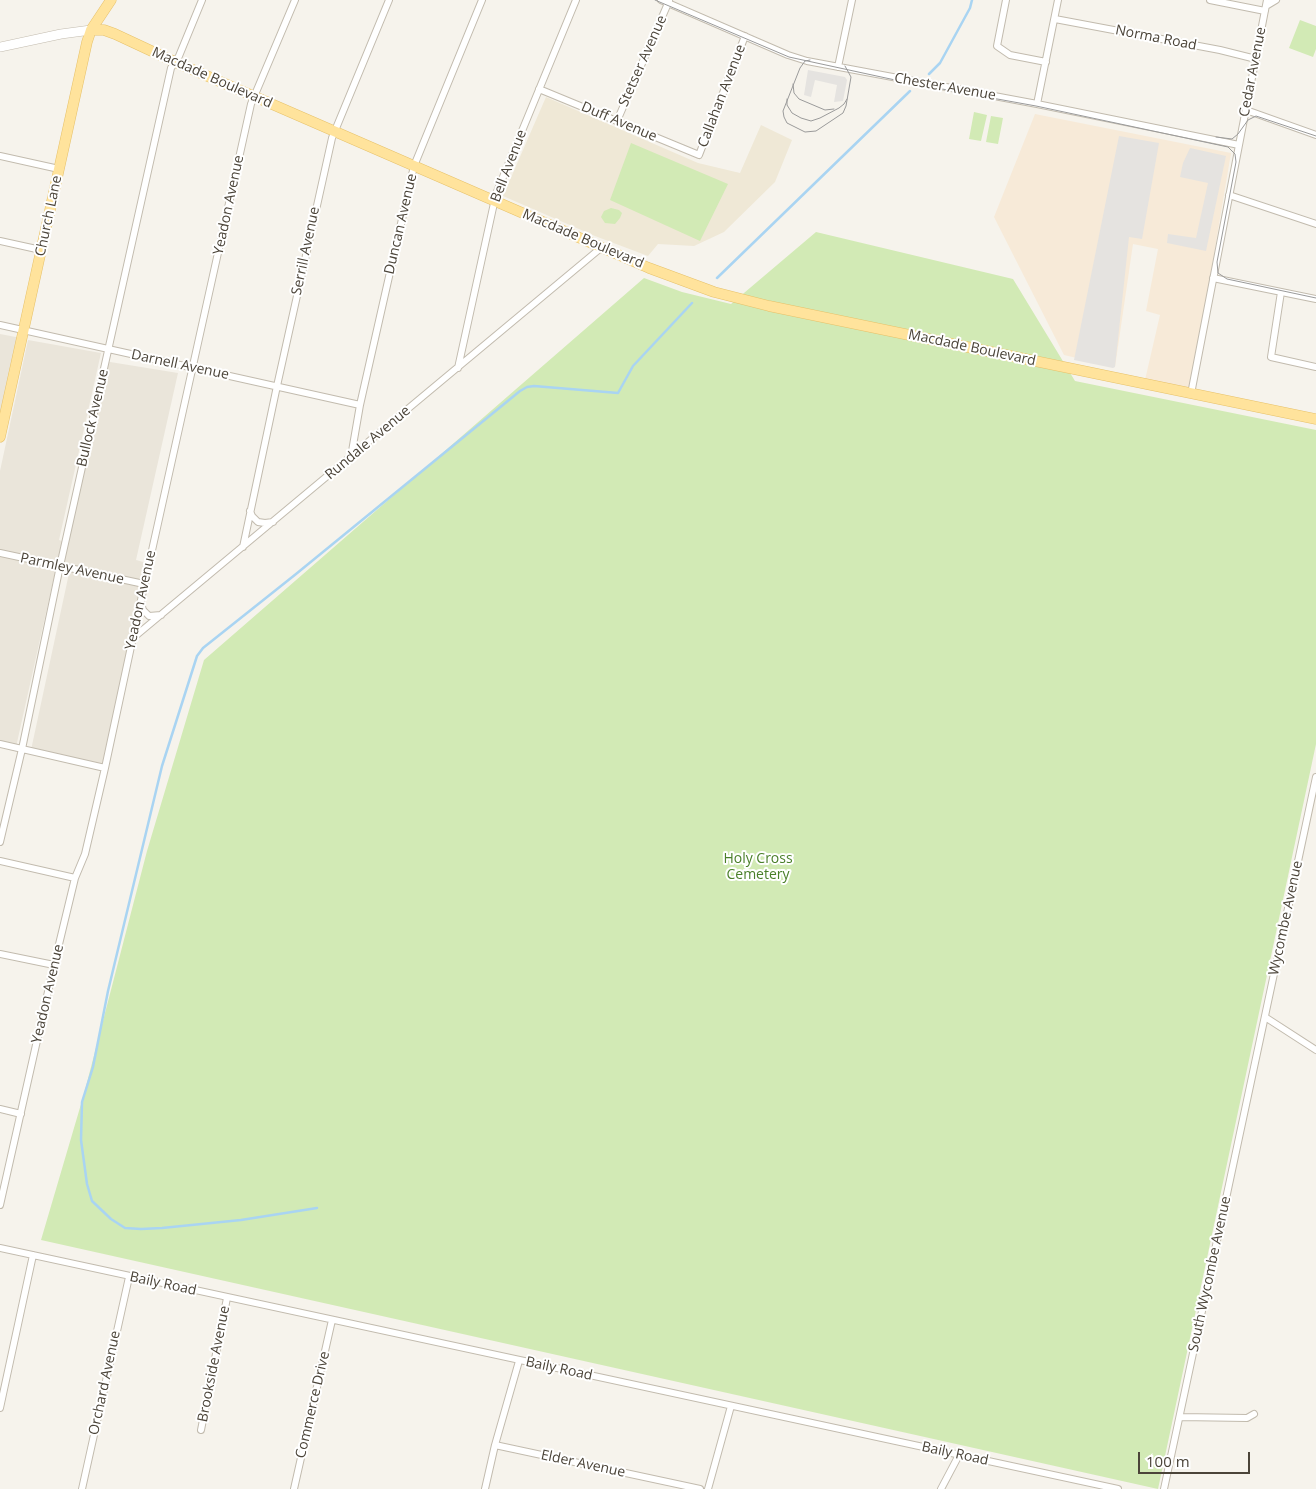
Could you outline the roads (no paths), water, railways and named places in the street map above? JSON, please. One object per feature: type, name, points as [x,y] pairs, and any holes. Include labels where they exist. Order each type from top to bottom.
[{"type":"main road","name":"Church Lane","points":[[0,437],[87,42],[91,30],[111,0]]},
{"type":"main road","name":"Macdade Boulevard","points":[[91,30],[104,30],[602,248],[682,281],[732,297],[1316,419]]},
{"type":"street","name":"Bullock Avenue","points":[[0,842],[171,68],[202,0]]},
{"type":"street","name":"Yeadon Avenue","points":[[0,1205],[75,878],[85,854],[106,768],[144,584],[251,104],[295,0]]},
{"type":"street","name":"Serrill Avenue","points":[[243,547],[276,386],[331,140],[389,0]]},
{"type":"street","name":"Duncan Avenue","points":[[351,457],[360,405],[414,166],[482,0]]},
{"type":"street","name":"Bell Avenue","points":[[458,368],[494,200],[576,0]]},
{"type":"street","name":"Chester Avenue","points":[[660,0],[669,2],[788,55],[807,61],[1037,104],[1239,145]]},
{"type":"street","points":[[838,67],[852,0]]},
{"type":"street","points":[[1006,0],[997,46],[1010,55],[1046,62]]},
{"type":"street","points":[[1037,104],[1058,0]]},
{"type":"street","points":[[1210,0],[1266,6],[1276,0]]},
{"type":"street","name":"Stetser Avenue","points":[[617,121],[669,2]]},
{"type":"street","name":"Cedar Avenue","points":[[1191,394],[1213,278],[1217,268],[1266,6]]},
{"type":"street","name":"Norma Road","points":[[1055,19],[1211,48],[1256,59]]},
{"type":"street","name":"Macdade Boulevard","points":[[0,47],[61,34],[91,30]]},
{"type":"street","name":"Callahan Avenue","points":[[699,155],[745,36]]},
{"type":"street","name":"Duff Avenue","points":[[539,88],[699,155]]},
{"type":"street","points":[[1246,110],[1316,135]]},
{"type":"street","points":[[0,156],[59,169]]},
{"type":"street","points":[[1230,195],[1316,224]]},
{"type":"street","points":[[0,241],[41,250]]},
{"type":"street","name":"Rundale Avenue","points":[[133,638],[602,248]]},
{"type":"street","points":[[1213,278],[1316,299]]},
{"type":"street","points":[[1281,292],[1271,358],[1316,367]]},
{"type":"street","name":"Darnell Avenue","points":[[0,325],[360,405]]},
{"type":"street","points":[[250,511],[258,522],[274,521]]},
{"type":"street","name":"Parmley Avenue","points":[[0,553],[144,584]]},
{"type":"street","points":[[141,600],[143,610],[149,616],[162,614]]},
{"type":"street","points":[[0,744],[106,768]]},
{"type":"street","name":"Wycombe Avenue","points":[[1256,1059],[1316,777]]},
{"type":"street","points":[[0,861],[75,878]]},
{"type":"street","points":[[0,954],[54,965]]},
{"type":"street","points":[[1265,1017],[1316,1050]]},
{"type":"street","name":"South Wycombe Avenue","points":[[1164,1489],[1256,1059]]},
{"type":"street","points":[[0,1109],[21,1114]]},
{"type":"street","name":"Baily Road","points":[[0,1248],[1118,1489]]},
{"type":"street","points":[[0,1408],[33,1255]]},
{"type":"street","name":"Orchard Avenue","points":[[82,1489],[129,1277]]},
{"type":"street","name":"Brookside Avenue","points":[[201,1430],[227,1298]]},
{"type":"street","name":"Commerce Drive","points":[[294,1489],[332,1320]]},
{"type":"street","points":[[485,1489],[495,1445],[519,1360]]},
{"type":"street","points":[[708,1489],[731,1406]]},
{"type":"street","points":[[1180,1416],[1247,1418],[1254,1414]]},
{"type":"street","name":"Elder Avenue","points":[[495,1445],[700,1489]]},
{"type":"street","points":[[941,1489],[959,1455]]},
{"type":"waterway","points":[[929,74],[940,63],[970,8],[972,0]]},
{"type":"waterway","points":[[717,278],[910,91]]},
{"type":"waterway","points":[[317,1208],[241,1220],[162,1228],[125,1228],[111,1219],[92,1201],[87,1184],[81,1140],[82,1102],[93,1067],[108,991],[162,766],[197,656],[203,648],[520,391],[534,386],[618,393],[633,366],[692,303]]},
{"type":"tram line","points":[[655,0],[789,57],[909,83],[1036,106],[1228,147],[1235,154],[1236,162],[1217,262],[1218,273],[1227,279],[1316,298]]},
{"type":"tram line","points":[[810,60],[805,61],[800,68],[783,111],[787,123],[805,132],[816,131],[843,113],[851,77],[845,66]]},
{"type":"tram line","points":[[793,84],[794,93],[799,99],[825,110],[834,109]]},
{"type":"tram line","points":[[787,99],[787,105],[792,113],[811,121],[839,108],[847,99]]},
{"type":"tram line","points":[[1216,137],[1232,139],[1248,120],[1256,116],[1316,136]]},
{"type":"park label","name":"Holy Cross Cemetery","points":[[758,868]]}]
